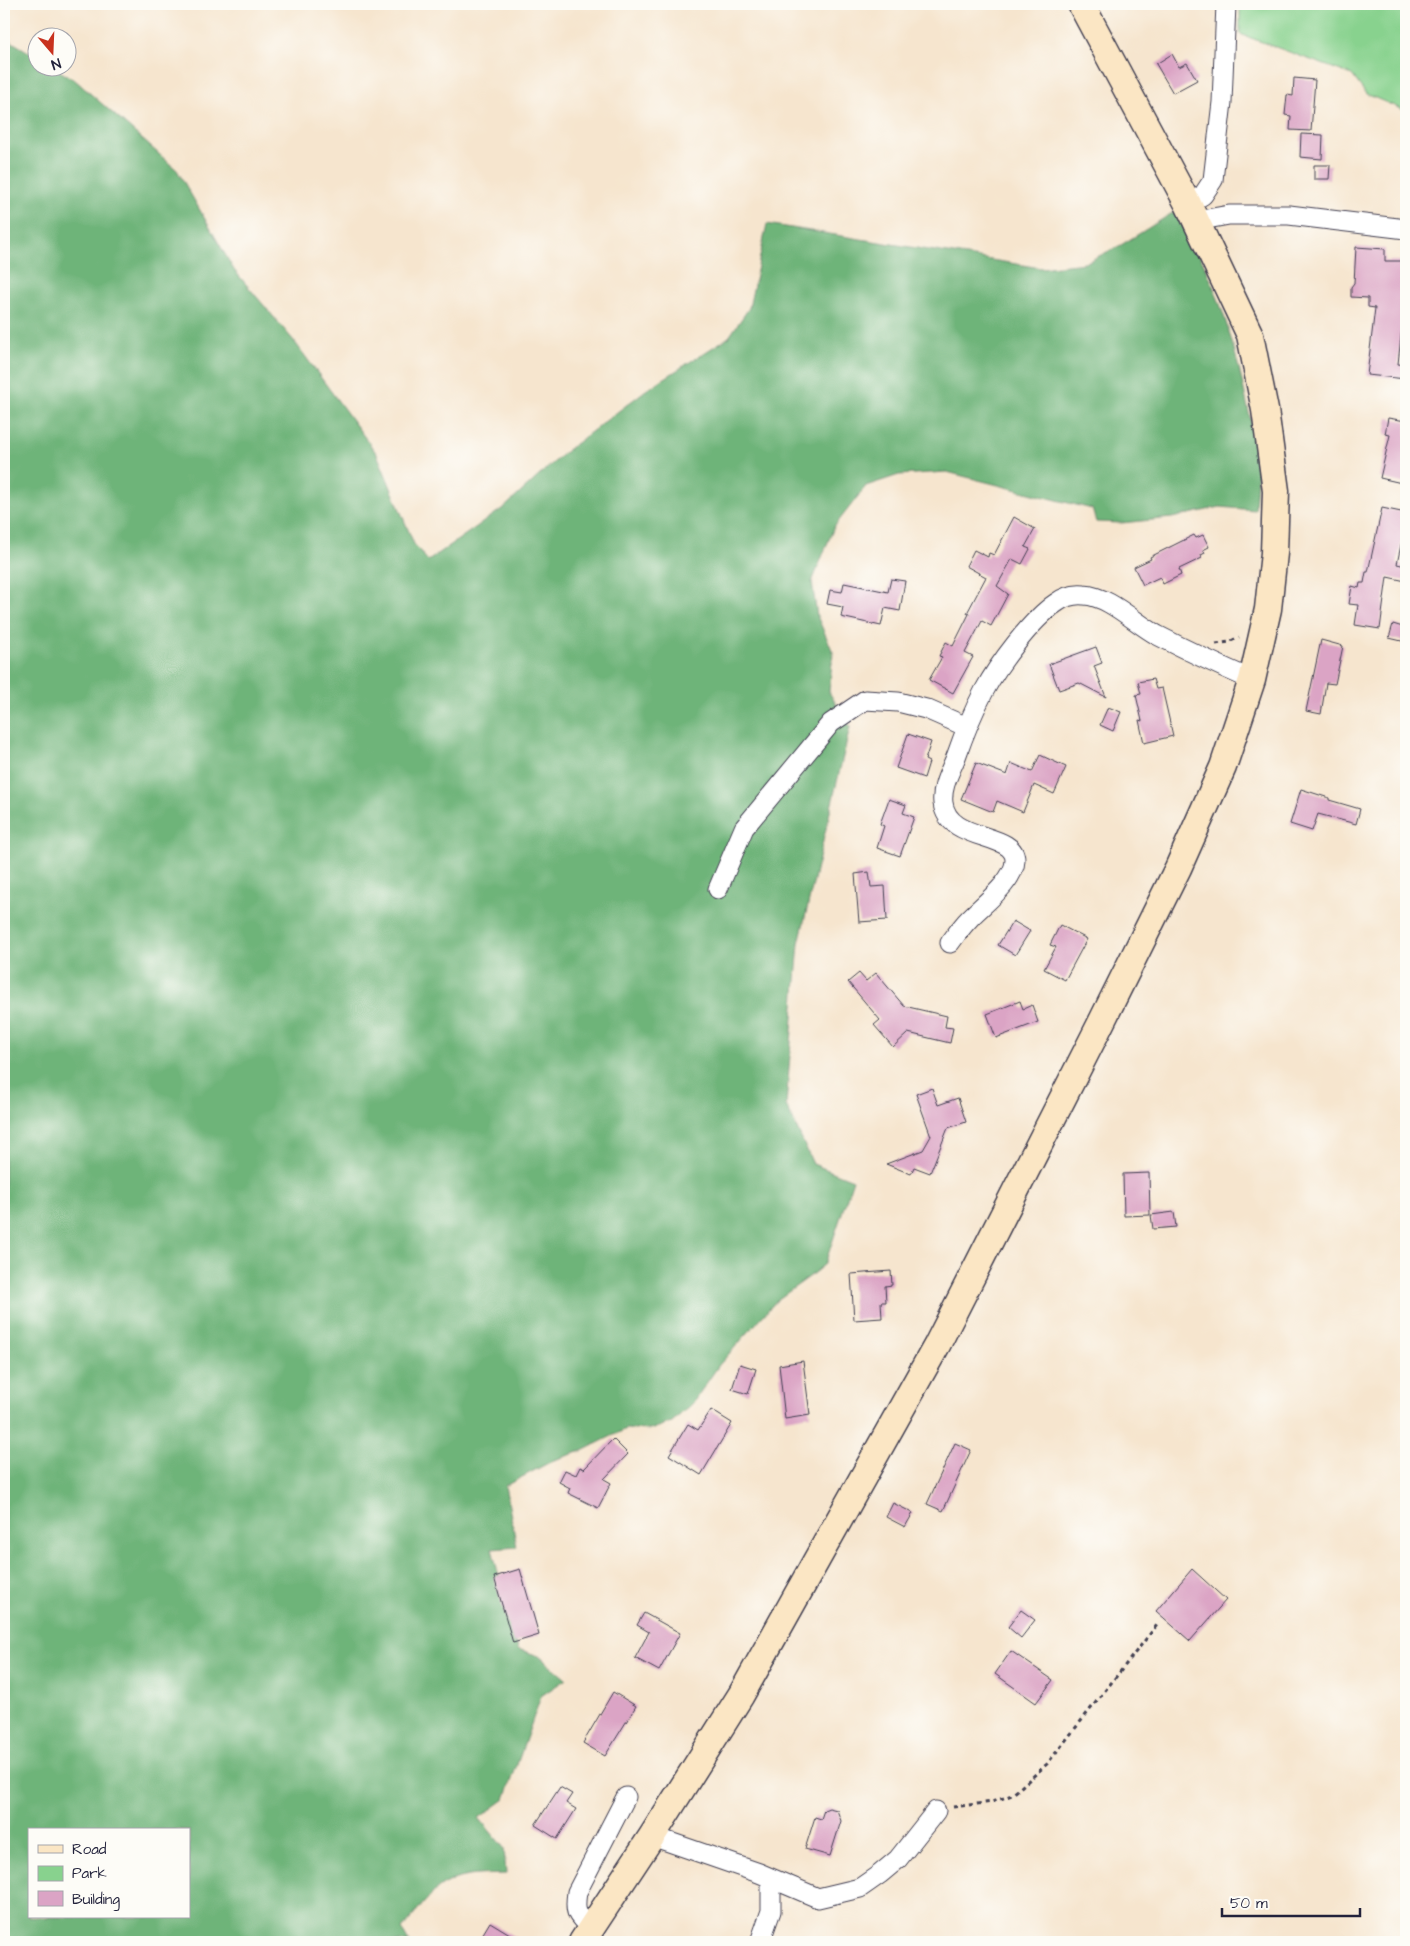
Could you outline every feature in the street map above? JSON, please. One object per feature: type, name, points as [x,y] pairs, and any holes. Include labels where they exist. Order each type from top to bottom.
[{"type":"main road","points":[[586,1935],[652,1836],[741,1695],[936,1346],[1178,868],[1222,767],[1252,680],[1268,609],[1274,553],[1276,490],[1265,410],[1250,335],[1192,213],[1081,4]]},
{"type":"street","points":[[1226,4],[1222,102],[1212,180],[1192,213],[1288,215],[1406,229]]},
{"type":"street","points":[[950,943],[968,920],[1002,887],[1013,868],[1015,860],[1012,851],[1005,844],[971,833],[958,827],[948,818],[943,805],[942,791],[967,727],[985,690],[1018,643],[1035,622],[1055,603],[1068,596],[1085,595],[1105,601],[1155,634],[1206,660],[1252,680]]},
{"type":"street","points":[[718,889],[744,828],[831,723],[866,700],[898,702],[926,709],[967,727]]},
{"type":"street","points":[[586,1935],[575,1907],[578,1892],[626,1797]]},
{"type":"street","points":[[652,1836],[759,1873],[818,1898],[860,1888],[898,1859],[936,1811]]},
{"type":"street","points":[[760,1942],[770,1911],[771,1879]]},
{"type":"path","points":[[936,1811],[960,1805],[992,1802],[1012,1795],[1047,1764],[1157,1625]]},
{"type":"green space","points":[[1240,4],[1406,4],[1406,111],[1366,94],[1352,75],[1240,34]]},
{"type":"green space","points":[[4,37],[28,52],[28,78],[72,78],[75,80],[177,170],[234,270],[294,341],[377,454],[414,544],[428,561],[506,506],[565,452],[646,390],[729,337],[749,308],[767,224],[1041,268],[1085,263],[1121,245],[1174,212],[1200,255],[1220,304],[1242,380],[1252,426],[1257,456],[1255,510],[1220,507],[1172,518],[1121,523],[1096,522],[1092,509],[947,472],[899,475],[866,486],[834,527],[812,582],[817,616],[833,652],[829,692],[850,727],[799,943],[786,1105],[813,1164],[853,1180],[825,1264],[777,1300],[719,1365],[692,1404],[672,1422],[650,1430],[626,1429],[582,1451],[554,1460],[505,1486],[517,1547],[492,1549],[518,1649],[539,1656],[566,1679],[541,1696],[505,1799],[479,1818],[504,1848],[506,1874],[467,1876],[452,1880],[440,1887],[428,1898],[402,1930],[409,1942],[4,1942]]},
{"type":"building","points":[[1172,54],[1179,67],[1187,63],[1197,80],[1173,93],[1156,64]]},
{"type":"building","points":[[1294,78],[1315,80],[1311,131],[1290,130],[1291,116],[1285,115],[1287,95],[1293,96]]},
{"type":"building","points":[[1301,134],[1323,135],[1322,159],[1300,157]]},
{"type":"building","points":[[1314,165],[1330,165],[1329,179],[1314,179]]},
{"type":"building","points":[[1356,247],[1385,249],[1385,261],[1406,261],[1406,309],[1404,308],[1398,364],[1406,365],[1406,379],[1367,375],[1375,308],[1368,307],[1368,298],[1351,297],[1351,287],[1354,283]]},
{"type":"building","points":[[1388,418],[1406,421],[1406,484],[1380,478],[1390,435],[1385,434]]},
{"type":"building","points":[[1382,508],[1406,513],[1397,564],[1406,566],[1406,581],[1387,577],[1380,629],[1355,625],[1358,605],[1349,604],[1352,586],[1359,588],[1360,583],[1364,583],[1366,572],[1368,572]]},
{"type":"building","points":[[1014,517],[1035,529],[1025,547],[1030,549],[1022,564],[1012,559],[997,586],[1008,594],[991,626],[982,621],[965,653],[973,657],[953,693],[929,680],[942,657],[939,656],[946,642],[953,646],[969,614],[967,613],[986,577],[966,566],[974,550],[988,557],[989,553],[994,555]]},
{"type":"building","points":[[1194,535],[1196,538],[1203,535],[1209,547],[1203,550],[1205,553],[1201,555],[1202,558],[1179,569],[1181,575],[1163,584],[1160,577],[1143,585],[1134,567]]},
{"type":"building","points":[[891,579],[905,581],[900,611],[885,608],[881,626],[841,617],[843,607],[827,604],[830,590],[842,592],[844,583],[888,592]]},
{"type":"building","points":[[1393,624],[1406,628],[1406,642],[1389,638]]},
{"type":"building","points":[[1321,640],[1343,646],[1335,684],[1326,683],[1321,714],[1306,711]]},
{"type":"building","points":[[1096,647],[1102,663],[1094,666],[1106,697],[1079,683],[1059,690],[1049,664]]},
{"type":"building","points":[[1153,679],[1156,689],[1162,688],[1173,736],[1144,743],[1139,720],[1142,721],[1136,695],[1141,694],[1138,682]]},
{"type":"building","points":[[1108,707],[1121,712],[1113,731],[1100,725]]},
{"type":"building","points":[[908,734],[931,742],[925,760],[929,762],[924,778],[896,768]]},
{"type":"building","points":[[1040,755],[1066,767],[1054,794],[1034,785],[1023,812],[997,801],[993,812],[961,799],[976,763],[1007,775],[1011,763],[1032,772]]},
{"type":"building","points":[[1301,789],[1360,809],[1356,824],[1318,814],[1312,831],[1290,824]]},
{"type":"building","points":[[889,799],[906,805],[903,813],[914,817],[900,856],[877,848],[884,826],[880,824]]},
{"type":"building","points":[[869,872],[871,887],[885,886],[887,920],[859,922],[855,874]]},
{"type":"building","points":[[1013,921],[1030,931],[1015,955],[998,945]]},
{"type":"building","points":[[1060,925],[1087,939],[1065,980],[1044,969],[1056,947],[1050,945]]},
{"type":"building","points":[[859,973],[866,981],[876,973],[904,1006],[947,1016],[945,1027],[953,1028],[950,1043],[908,1033],[893,1047],[874,1025],[880,1020],[848,982]]},
{"type":"building","points":[[1020,1001],[1023,1009],[1032,1005],[1038,1022],[996,1038],[987,1014]]},
{"type":"building","points":[[932,1088],[938,1105],[958,1098],[966,1122],[948,1128],[930,1173],[914,1167],[911,1174],[886,1164],[923,1150],[931,1136],[916,1094]]},
{"type":"building","points":[[1149,1173],[1150,1215],[1124,1216],[1123,1174]]},
{"type":"building","points":[[1174,1212],[1176,1227],[1153,1229],[1151,1215]]},
{"type":"building","points":[[891,1271],[892,1285],[885,1286],[886,1302],[881,1302],[882,1318],[854,1320],[851,1274]]},
{"type":"building","points":[[803,1361],[810,1415],[785,1419],[779,1365]]},
{"type":"building","points":[[740,1364],[756,1369],[748,1394],[732,1389]]},
{"type":"building","points":[[711,1410],[732,1423],[701,1475],[669,1455],[688,1424],[698,1430]]},
{"type":"building","points":[[613,1439],[628,1454],[604,1479],[611,1483],[598,1508],[568,1493],[570,1488],[559,1482],[565,1470],[576,1475],[580,1467],[584,1469]]},
{"type":"building","points":[[955,1443],[971,1450],[943,1511],[927,1504]]},
{"type":"building","points":[[893,1503],[913,1513],[905,1527],[886,1517]]},
{"type":"building","points":[[520,1569],[539,1635],[513,1643],[494,1577]]},
{"type":"building","points":[[1192,1569],[1226,1600],[1190,1641],[1156,1611]]},
{"type":"building","points":[[1021,1610],[1035,1620],[1021,1638],[1008,1627]]},
{"type":"building","points":[[644,1613],[680,1633],[659,1671],[635,1658],[649,1632],[637,1625]]},
{"type":"building","points":[[1011,1651],[1053,1680],[1036,1703],[995,1674]]},
{"type":"building","points":[[613,1692],[636,1706],[605,1756],[583,1743]]},
{"type":"building","points":[[560,1787],[572,1794],[566,1803],[576,1809],[557,1839],[535,1825]]},
{"type":"building","points":[[829,1808],[837,1810],[841,1821],[830,1856],[805,1849],[815,1817],[821,1819],[824,1810]]},
{"type":"building","points":[[490,1922],[523,1942],[478,1942]]}]
